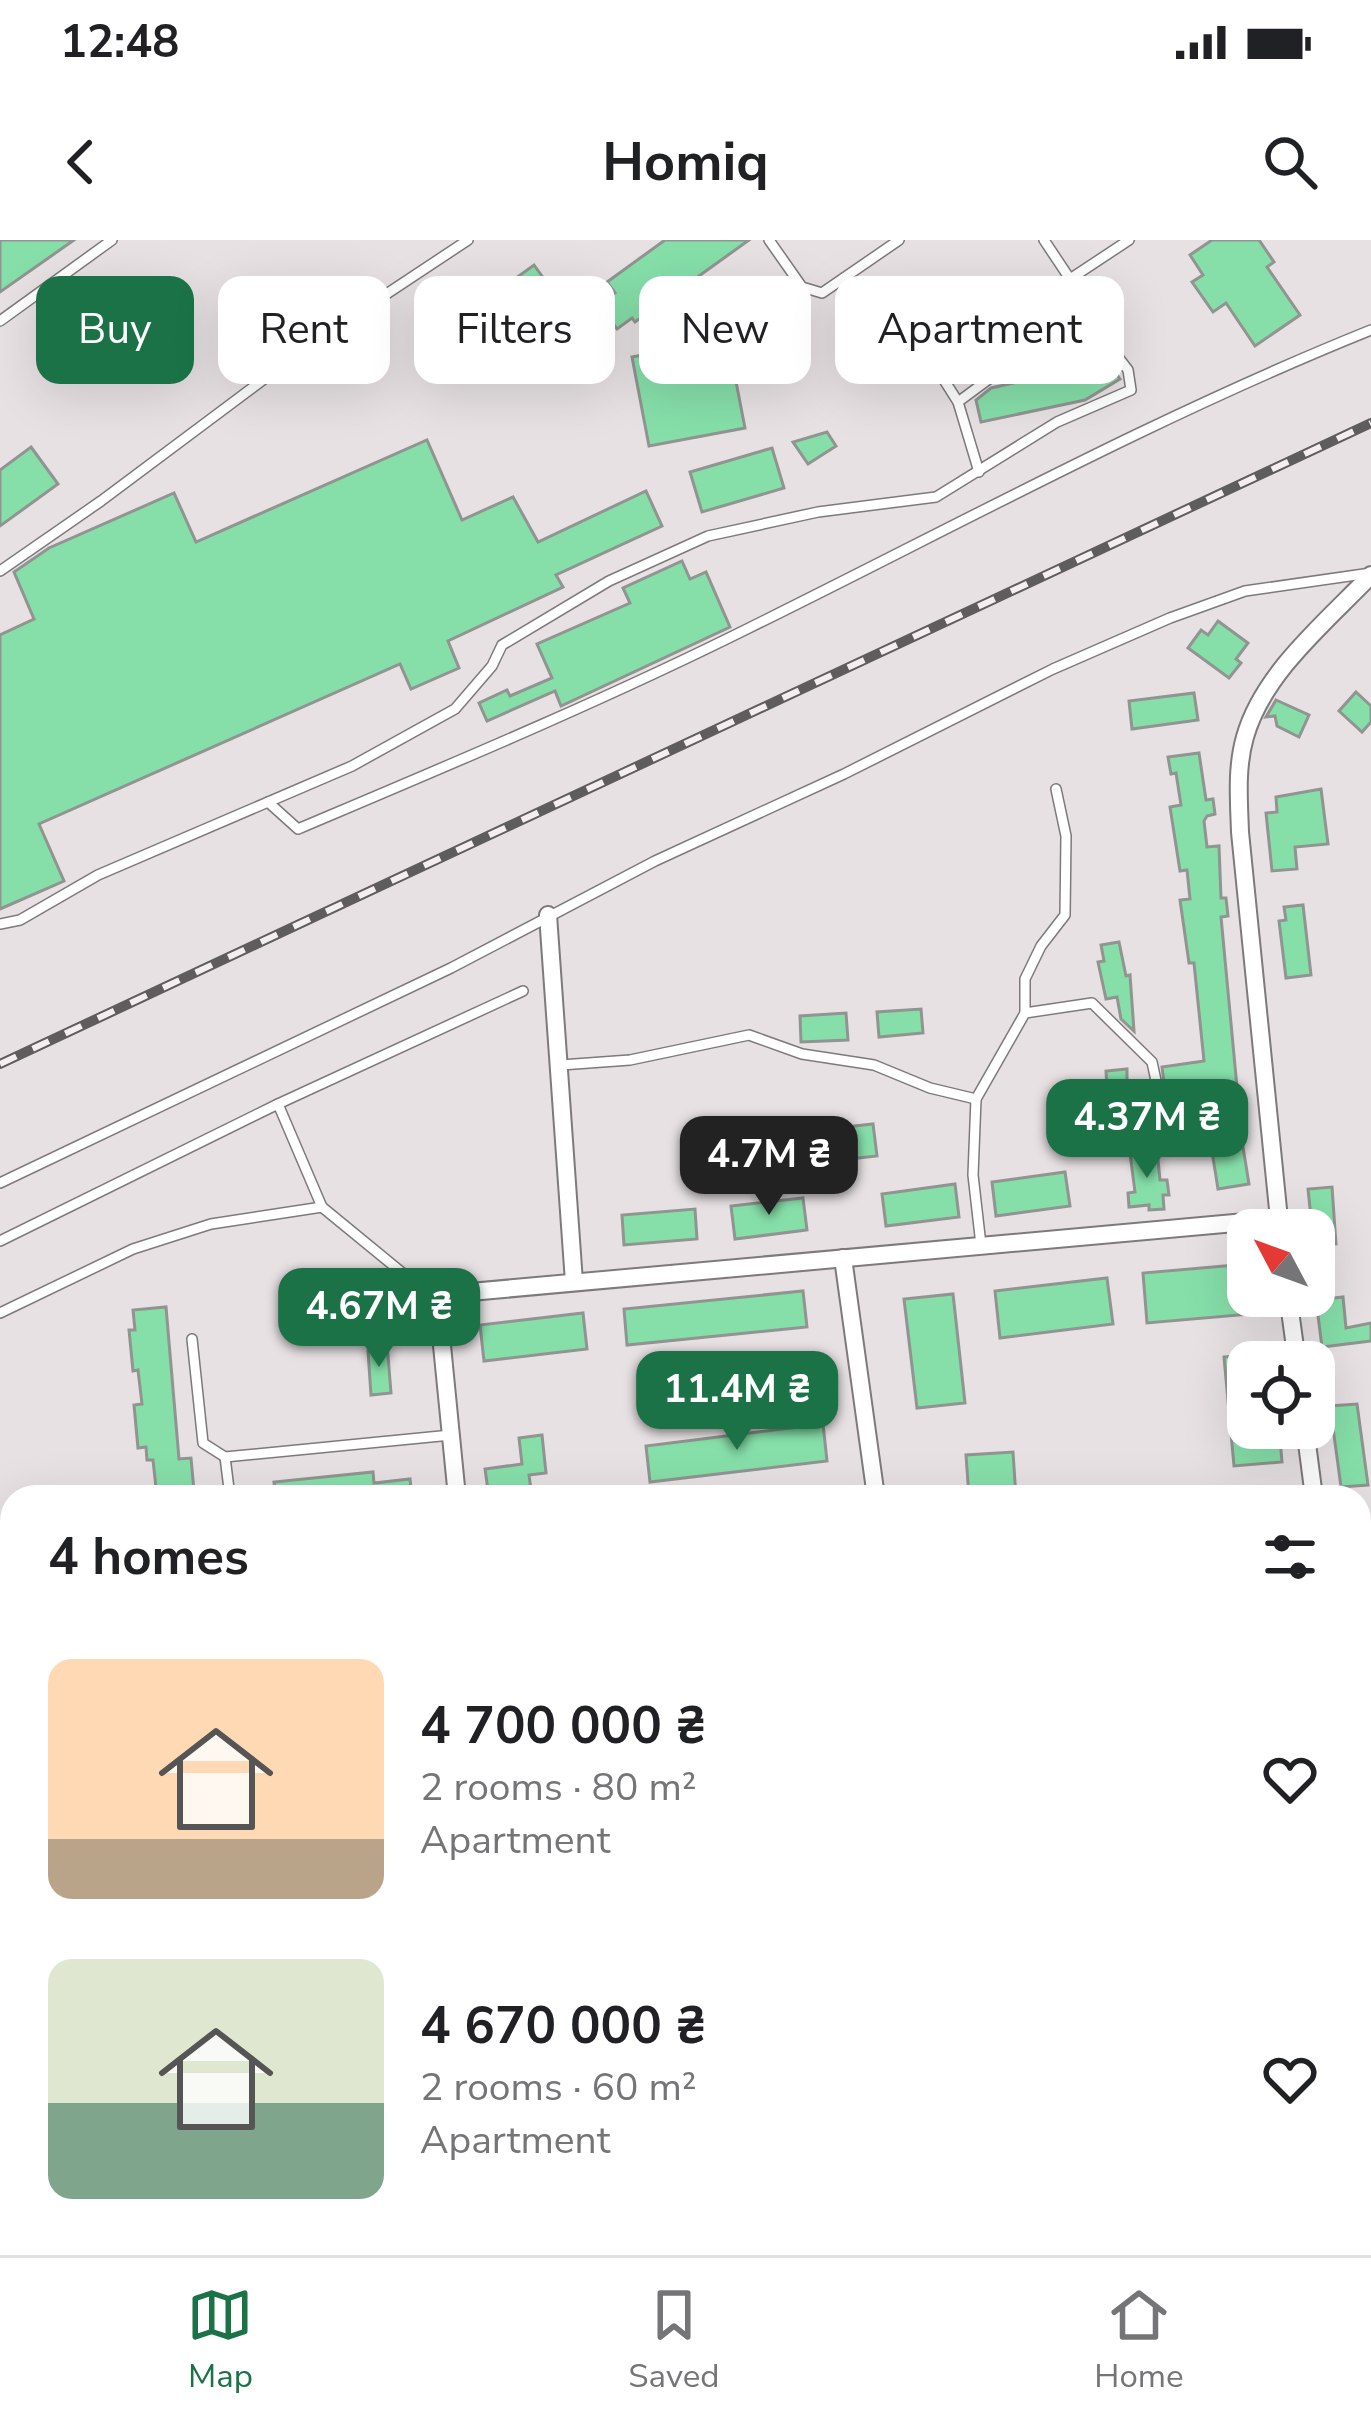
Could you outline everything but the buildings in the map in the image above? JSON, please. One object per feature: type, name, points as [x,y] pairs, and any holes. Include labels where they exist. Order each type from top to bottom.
[{"type":"street","points":[[1277,1209],[1240,832],[1238,783],[1244,738],[1261,698],[1371,574]]},
{"type":"street","points":[[548,915],[574,1282]]},
{"type":"street","points":[[456,1485],[436,1295],[981,1245],[1227,1228]]},
{"type":"street","points":[[843,1258],[874,1485]]},
{"type":"street","points":[[1308,1449],[1312,1485]]},
{"type":"lane","points":[[0,321],[112,240]]},
{"type":"lane","points":[[0,571],[310,344],[468,240]]},
{"type":"lane","points":[[769,240],[802,287],[822,293],[835,284]]},
{"type":"lane","points":[[847,276],[899,240]]},
{"type":"lane","points":[[1044,240],[1068,276]]},
{"type":"lane","points":[[1075,276],[1129,240]]},
{"type":"lane","points":[[268,802],[298,829],[489,748],[742,632],[1240,383],[1371,330]]},
{"type":"lane","points":[[0,924],[20,920],[98,874],[352,766],[454,709],[492,666],[502,645],[628,572],[708,536],[818,512],[936,497],[1058,422],[1131,390],[1124,366]]},
{"type":"lane","points":[[947,384],[958,402],[979,472]]},
{"type":"lane","points":[[958,402],[982,384]]},
{"type":"lane","points":[[0,1183],[452,968],[548,915],[1053,669],[1245,591],[1371,574]]},
{"type":"lane","points":[[981,1245],[973,1174],[976,1099],[1025,1013],[1025,979],[1041,946],[1065,915],[1066,836],[1056,789]]},
{"type":"lane","points":[[0,1240],[523,991]]},
{"type":"lane","points":[[1025,1013],[1092,1003],[1152,1062],[1158,1090]]},
{"type":"lane","points":[[561,1065],[630,1060],[749,1035],[802,1054],[874,1065],[930,1088],[976,1099]]},
{"type":"lane","points":[[278,1104],[322,1207],[422,1289],[436,1295]]},
{"type":"lane","points":[[0,1313],[133,1249],[211,1224],[322,1207]]},
{"type":"lane","points":[[192,1339],[203,1443],[225,1457],[451,1435]]},
{"type":"lane","points":[[225,1457],[228,1485]]},
{"type":"railway","points":[[0,1064],[1371,423]]}]
